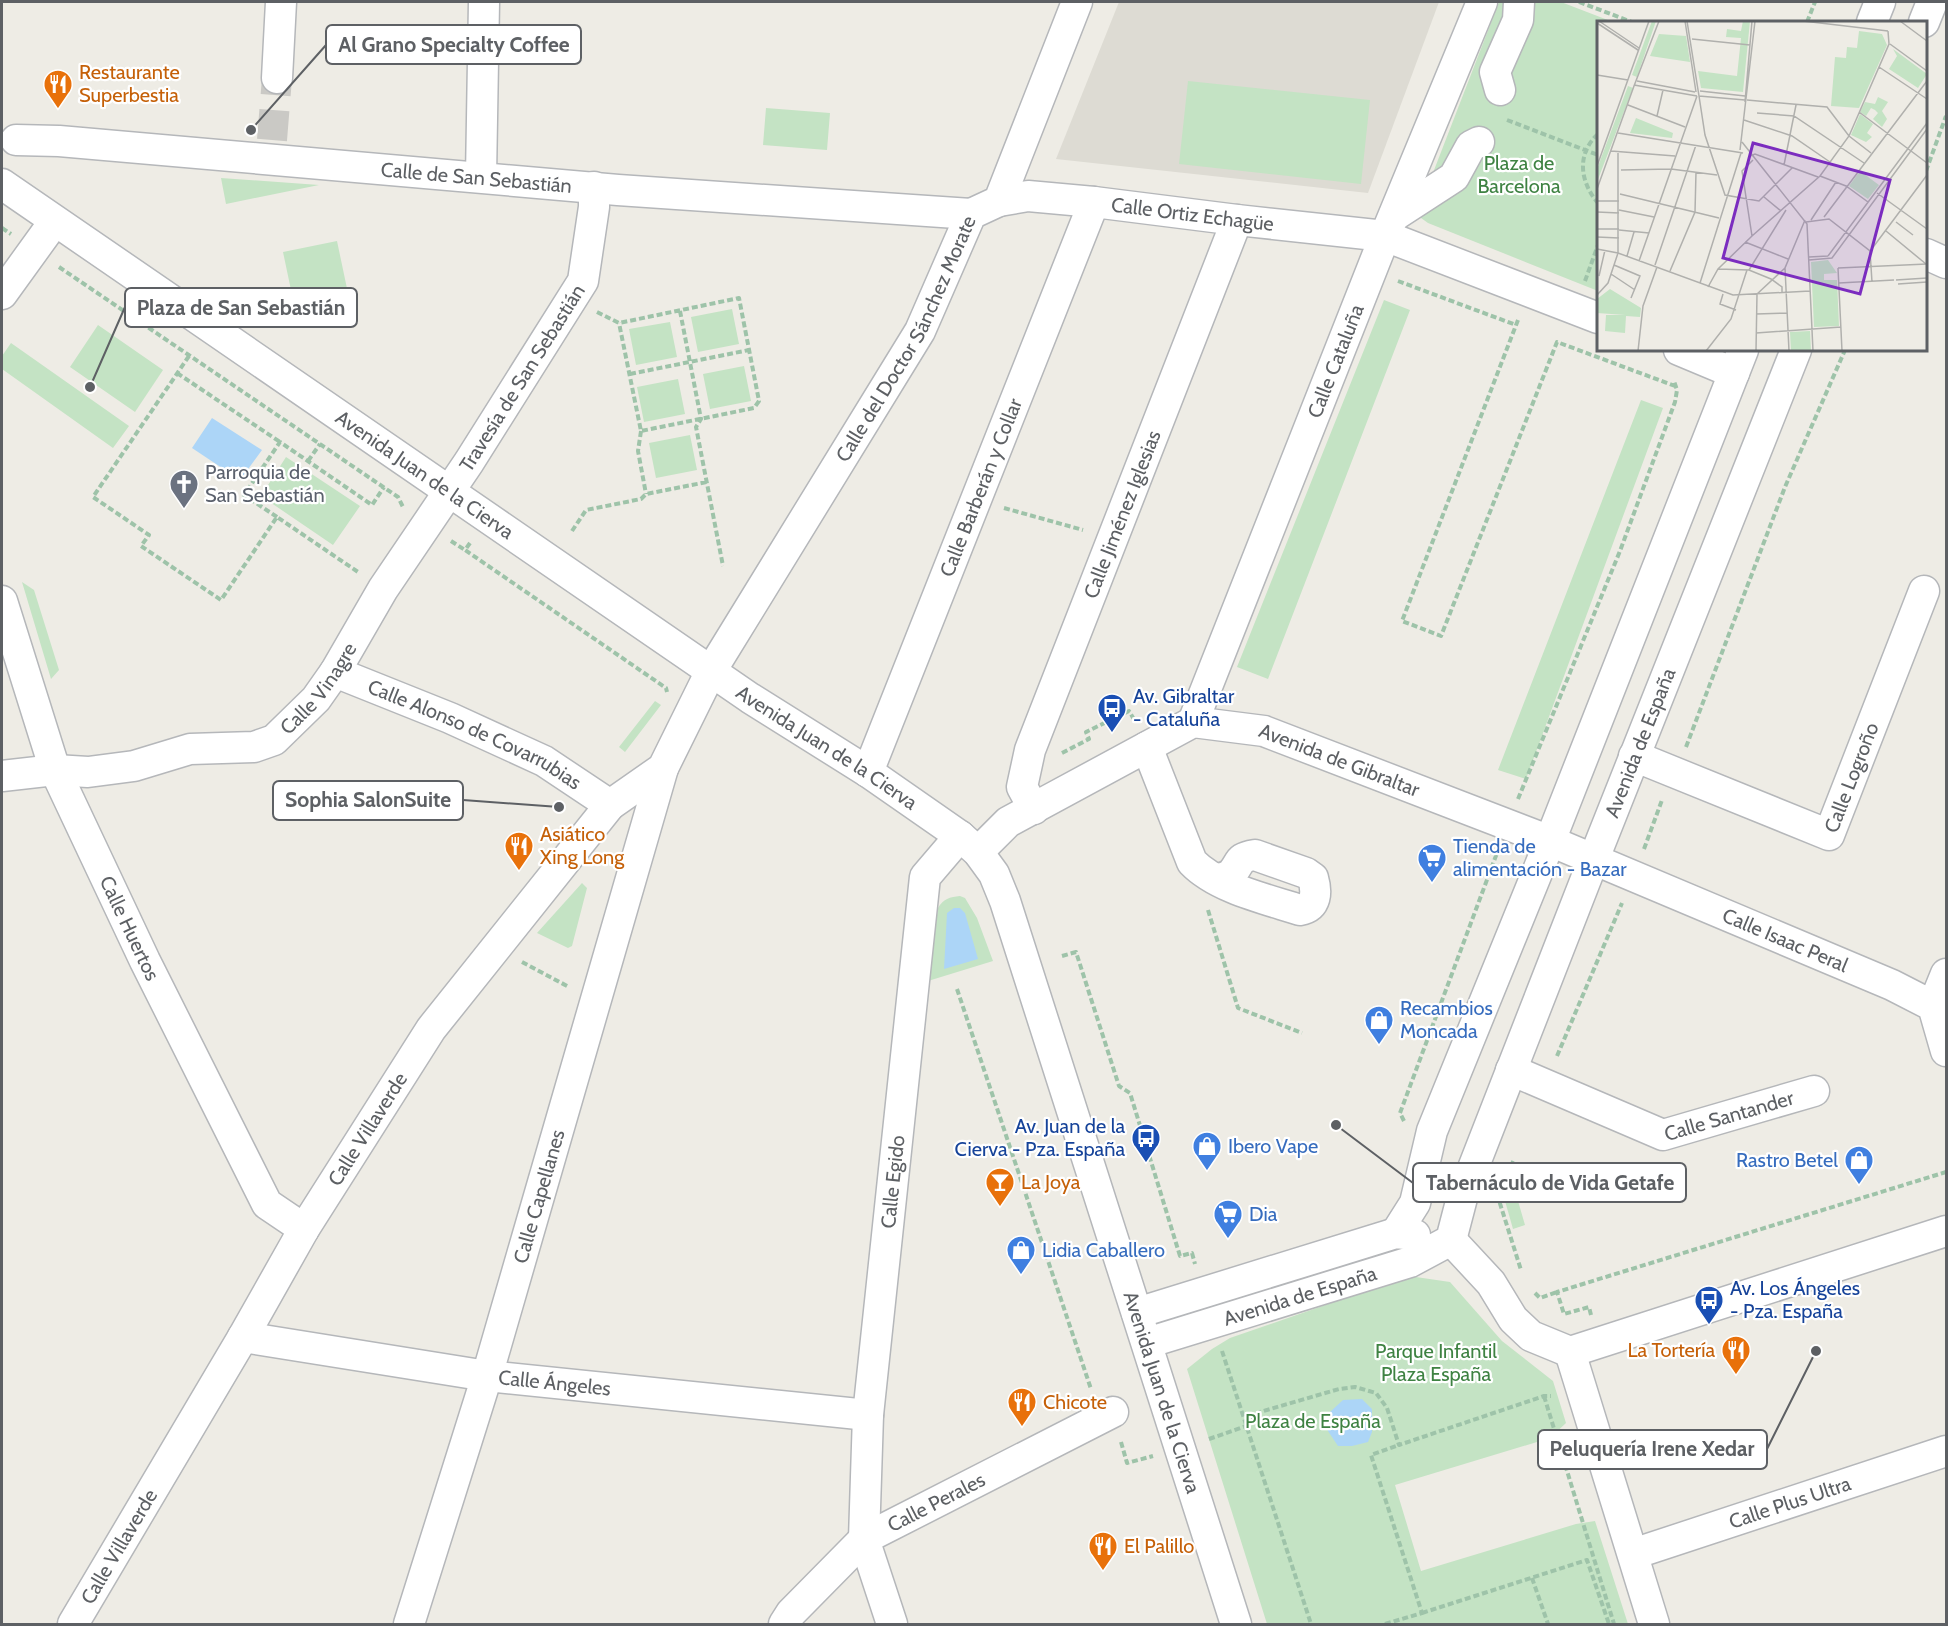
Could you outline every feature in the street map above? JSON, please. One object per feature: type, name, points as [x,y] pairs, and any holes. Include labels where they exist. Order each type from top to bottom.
[{"type":"street","points":[[277,78],[281,2]]},
{"type":"street","points":[[481,177],[483,2]]},
{"type":"street","name":"Calle del Doctor Sánchez Morate","points":[[711,671],[920,331],[971,214],[999,201],[1077,2]]},
{"type":"street","name":"Calle Cataluña","points":[[1193,722],[1389,226],[1482,2]]},
{"type":"street","points":[[1500,90],[1495,72],[1518,20],[1519,2]]},
{"type":"street","points":[[1872,21],[1880,2]]},
{"type":"street","points":[[1924,21],[1932,2]]},
{"type":"street","name":"Calle de San Sebastián","points":[[2,173],[9,135],[59,141],[271,150],[481,177],[594,188],[971,214]]},
{"type":"street","points":[[1479,142],[1471,146],[1454,177],[1389,226],[1528,291],[1587,314]]},
{"type":"street","name":"Avenida Juan de la Cierva","points":[[2,184],[448,492],[759,704],[868,772],[969,844],[994,874],[1005,901],[1236,1624]]},
{"type":"street","name":"Travesía de San Sebastián","points":[[448,492],[584,281],[594,207],[594,188]]},
{"type":"street","name":"Calle Ortiz Echagüe","points":[[999,201],[1028,196],[1237,220],[1389,226]]},
{"type":"street","name":"Calle Barberán y Collar","points":[[868,772],[978,500],[1094,202]]},
{"type":"street","name":"Calle Jiménez Iglesias","points":[[1034,809],[1022,787],[1030,750],[1237,220]]},
{"type":"street","points":[[2,294],[54,222]]},
{"type":"street","points":[[1927,254],[1947,263]]},
{"type":"street","points":[[1396,1233],[1415,1203],[1432,1131],[1550,841],[1739,361],[1684,351]]},
{"type":"street","name":"Avenida de España","points":[[1147,1344],[1410,1262],[1451,1240],[1463,1194],[1511,1070],[1796,351]]},
{"type":"street","name":"Calle Vinagre","points":[[2,776],[56,770],[88,772],[134,766],[190,749],[254,747],[274,740],[316,699],[335,672],[383,589],[448,492]]},
{"type":"street","name":"Calle Logroño","points":[[1634,756],[1829,835],[1924,591]]},
{"type":"street","name":"Calle Huertos","points":[[2,601],[56,770],[146,961],[267,1204],[304,1229]]},
{"type":"street","name":"Calle Villaverde","points":[[73,1624],[243,1337],[304,1229],[431,1029],[610,805],[663,768],[711,671]]},
{"type":"street","name":"Calle Alonso de Covarrubias","points":[[335,672],[450,718],[544,761],[610,805]]},
{"type":"street","points":[[969,844],[1034,809],[1146,733],[1193,722]]},
{"type":"street","name":"Avenida de Gibraltar","points":[[1193,722],[1264,731],[1550,841],[1593,861]]},
{"type":"street","points":[[1146,733],[1192,862],[1203,873],[1218,879]]},
{"type":"street","name":"Calle Capellanes","points":[[409,1624],[487,1376],[663,768]]},
{"type":"street","name":"Calle Egido","points":[[864,1539],[868,1415],[925,878],[969,844]]},
{"type":"street","name":"Calle Isaac Peral","points":[[1593,861],[1892,985],[1933,1006]]},
{"type":"street","points":[[1947,974],[1933,1006],[1947,1051]]},
{"type":"street","name":"Calle Santander","points":[[1511,1070],[1663,1135],[1815,1091]]},
{"type":"street","points":[[1451,1240],[1491,1283],[1513,1319],[1531,1336],[1570,1352],[1947,1231]]},
{"type":"street","name":"Avenida de España","points":[[1137,1313],[1396,1233],[1451,1240]]},
{"type":"street","name":"Calle Ángeles","points":[[243,1337],[487,1376],[868,1415]]},
{"type":"street","points":[[1570,1352],[1654,1624]]},
{"type":"street","name":"Calle Perales","points":[[784,1624],[791,1613],[864,1539],[1107,1415]]},
{"type":"street","name":"Calle Plus Ultra","points":[[1633,1554],[1947,1451]]},
{"type":"street","points":[[864,1539],[892,1624]]},
{"type":"path","points":[[1579,2],[1629,21]]},
{"type":"path","points":[[1807,21],[1815,2]]},
{"type":"path","points":[[1927,168],[1947,116]]},
{"type":"path","points":[[1506,120],[1597,154]]},
{"type":"path","points":[[1597,136],[1586,150],[1582,165],[1589,192],[1597,201]]},
{"type":"path","points":[[1927,148],[1933,151]]},
{"type":"path","points":[[2,228],[384,487],[398,497],[402,506],[465,550]]},
{"type":"path","points":[[1587,314],[1597,256]]},
{"type":"path","points":[[1372,271],[1516,325]]},
{"type":"path","points":[[1528,291],[1402,621],[1441,636],[1557,342],[1676,387]]},
{"type":"path","points":[[572,300],[620,322],[739,298],[759,401],[754,408],[641,431]]},
{"type":"path","points":[[680,311],[701,419],[696,427],[723,566]]},
{"type":"path","points":[[620,322],[641,431],[638,451],[646,494]]},
{"type":"path","points":[[630,374],[749,350]]},
{"type":"path","points":[[1545,1085],[1633,878],[1661,801],[1675,773],[1785,487],[1845,351]]},
{"type":"path","points":[[189,356],[93,497],[149,535],[141,546],[221,600],[277,518]]},
{"type":"path","points":[[177,373],[372,504],[384,487]]},
{"type":"path","points":[[280,442],[244,495],[383,589]]},
{"type":"path","points":[[308,461],[320,444]]},
{"type":"path","points":[[572,531],[586,510],[641,499],[646,494],[707,482]]},
{"type":"path","points":[[978,500],[1113,538]]},
{"type":"path","points":[[1030,750],[1054,757],[1089,739],[1086,732],[1129,711],[1146,733]]},
{"type":"path","points":[[1207,907],[1238,1008],[1302,1033]]},
{"type":"path","points":[[498,945],[504,952],[582,994],[580,1008],[585,1016],[591,1017]]},
{"type":"path","points":[[957,989],[1107,1415],[1127,1463],[1246,1426],[1260,1412],[1339,1389],[1355,1387],[1376,1393],[1387,1408],[1400,1445]]},
{"type":"path","points":[[1533,1291],[1540,1298],[1947,1172]]},
{"type":"path","points":[[1557,1292],[1564,1314],[1589,1307]]},
{"type":"path","points":[[1422,1613],[1371,1455],[1544,1396],[1550,1395],[1554,1405]]},
{"type":"path","points":[[1544,1396],[1612,1624]]},
{"type":"path","points":[[1385,1624],[1587,1560],[1612,1624]]},
{"type":"path","points":[[1532,1578],[1548,1624]]},
{"type":"shaded area","points":[[1119,2],[1439,2],[1368,193],[1056,159]]},
{"type":"green space","name":"Plaza de Barcelona","points":[[1499,2],[1561,2],[1610,21],[1597,21],[1597,291],[1428,223],[1421,218],[1419,209]]},
{"type":"green space","points":[[1188,81],[1370,100],[1361,184],[1179,164]]},
{"type":"green space","points":[[766,108],[830,113],[827,150],[763,145]]},
{"type":"green space","points":[[221,178],[319,185],[226,204]]},
{"type":"green space","points":[[337,241],[349,298],[295,309],[283,252]]},
{"type":"green space","points":[[1384,300],[1410,310],[1268,679],[1237,667]]},
{"type":"green space","points":[[732,309],[739,344],[698,352],[691,317]]},
{"type":"green space","points":[[670,322],[677,357],[636,365],[629,329]]},
{"type":"green space","points":[[98,325],[163,370],[135,412],[70,367]]},
{"type":"green space","points":[[11,343],[129,426],[113,448],[2,369],[2,356]]},
{"type":"green space","points":[[744,366],[751,401],[710,409],[703,374]]},
{"type":"green space","points":[[678,379],[685,414],[644,422],[637,387]]},
{"type":"green space","points":[[1641,400],[1663,408],[1526,779],[1498,770]]},
{"type":"green space","points":[[690,435],[697,470],[656,478],[649,443]]},
{"type":"green space","points":[[286,457],[360,506],[333,545],[261,496]]},
{"type":"green space","points":[[22,582],[34,590],[59,670],[51,679]]},
{"type":"green space","points":[[655,701],[661,705],[625,752],[619,747]]},
{"type":"green space","points":[[582,883],[587,888],[572,946],[568,948],[537,933]]},
{"type":"green space","points":[[960,896],[965,898],[977,918],[993,961],[928,981],[938,908],[947,899]]},
{"type":"green space","points":[[1514,1180],[1527,1184],[1518,1201],[1525,1225],[1513,1229],[1505,1201]]},
{"type":"green space","name":"Plaza de España","points":[[1409,1276],[1450,1282],[1502,1341],[1553,1381],[1566,1423],[1550,1438],[1395,1485],[1421,1571],[1576,1524],[1595,1521],[1628,1624],[1267,1624],[1187,1369],[1230,1338]]},
{"type":"water","points":[[212,418],[262,450],[240,480],[192,448]]},
{"type":"water","points":[[954,908],[960,908],[965,913],[978,959],[944,969],[947,913]]},
{"type":"water","points":[[1362,1399],[1372,1409],[1372,1432],[1368,1442],[1352,1446],[1338,1446],[1326,1428],[1330,1412],[1343,1400]]},
{"type":"tunnel","points":[[272,140],[277,78]]},
{"type":"place","name":"Restaurante Superbestia","points":[[58,110]]},
{"type":"place","name":"Al Grano Specialty Coffee","points":[[251,130]]},
{"type":"place","name":"Plaza de San Sebastián","points":[[90,387]]},
{"type":"place","name":"Parroquia de San Sebastián","points":[[184,510]]},
{"type":"place","name":"Av. Gibraltar - Cataluña","points":[[1112,734]]},
{"type":"place","name":"Sophia SalonSuite","points":[[559,807]]},
{"type":"place","name":"Asiático Xing Long","points":[[519,872]]},
{"type":"place","name":"Tienda de alimentación - Bazar","points":[[1432,884]]},
{"type":"place","name":"Recambios Moncada","points":[[1379,1046]]},
{"type":"place","name":"Tabernáculo de Vida Getafe","points":[[1336,1125]]},
{"type":"place","name":"Av. Juan de la Cierva - Pza. España","points":[[1146,1164]]},
{"type":"place","name":"Ibero Vape","points":[[1207,1172]]},
{"type":"place","name":"Rastro Betel","points":[[1859,1186]]},
{"type":"place","name":"La Joya","points":[[1000,1208]]},
{"type":"place","name":"Dia","points":[[1228,1240]]},
{"type":"place","name":"Lidia Caballero","points":[[1021,1276]]},
{"type":"place","name":"Av. Los Ángeles - Pza. España","points":[[1709,1326]]},
{"type":"place","name":"Peluquería Irene Xedar","points":[[1816,1351]]},
{"type":"place","name":"La Tortería","points":[[1736,1376]]},
{"type":"place","name":"Chicote","points":[[1022,1428]]},
{"type":"place","name":"El Palillo","points":[[1103,1572]]},
{"type":"park label","name":"Parque Infantil Plaza España","points":[[1436,1362]]}]
